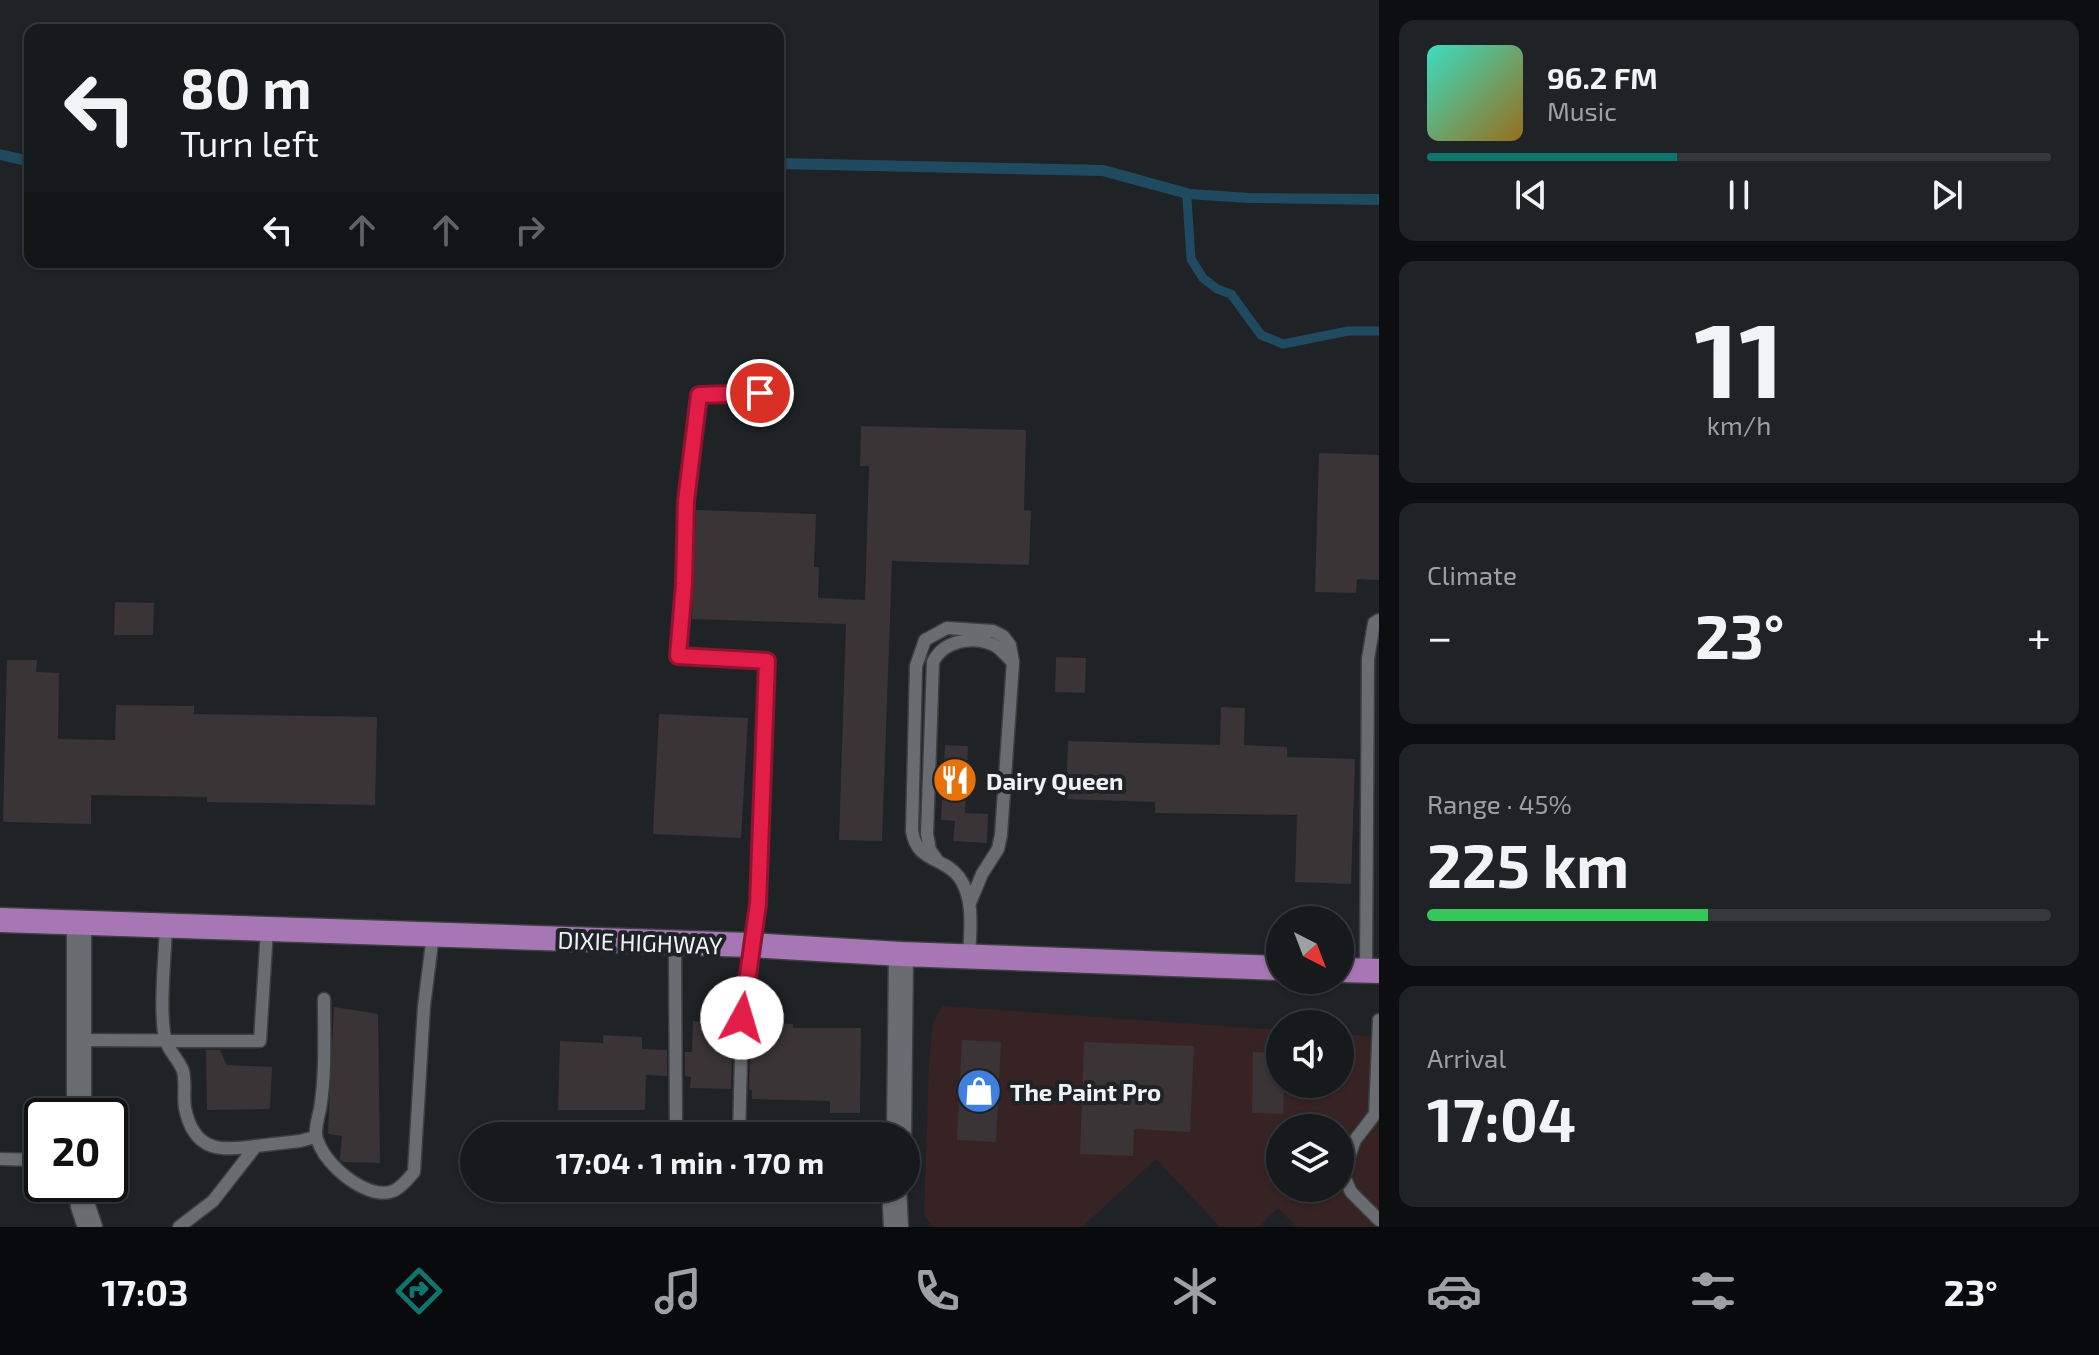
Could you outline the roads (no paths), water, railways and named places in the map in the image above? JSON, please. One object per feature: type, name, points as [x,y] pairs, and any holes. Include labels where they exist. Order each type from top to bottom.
[{"type":"main road","name":"DIXIE HIGHWAY","points":[[0,920],[750,945],[969,957],[1266,968]]},
{"type":"street","points":[[79,923],[79,1098]]},
{"type":"street","points":[[899,1122],[901,954]]},
{"type":"street","points":[[83,1202],[90,1227]]},
{"type":"street","points":[[895,1202],[896,1227]]},
{"type":"lane","points":[[739,1122],[742,1018],[758,904],[767,661],[678,656],[686,501],[699,395],[760,393]]},
{"type":"lane","points":[[1372,971],[1368,659],[1374,623],[1379,620]]},
{"type":"lane","points":[[969,957],[970,903],[982,874],[998,849],[1001,835],[1013,662],[1010,645],[1003,636],[993,631],[941,630],[925,640],[916,666],[912,831],[914,841],[927,857],[938,861],[960,878],[970,903]]},
{"type":"lane","points":[[166,926],[165,1040],[183,1070],[185,1109],[192,1126],[203,1141],[214,1149],[230,1150],[315,1137]]},
{"type":"lane","points":[[81,1040],[260,1041],[267,929]]},
{"type":"lane","points":[[324,999],[323,1089],[315,1137],[326,1157],[352,1181],[373,1191],[389,1194],[400,1189],[414,1172],[424,1006],[433,935]]},
{"type":"lane","points":[[675,943],[676,1122]]},
{"type":"lane","points":[[1379,1020],[1375,1114],[1355,1140],[1343,1174],[1351,1192],[1379,1220]]},
{"type":"lane","points":[[179,1227],[213,1201],[256,1146]]},
{"type":"lane","points":[[0,1159],[24,1160]]},
{"type":"water","points":[[0,149],[24,155],[24,166],[0,160]]},
{"type":"water","points":[[784,158],[1104,165],[1191,189],[1250,193],[1379,194],[1379,205],[1187,199],[1102,176],[784,169]]},
{"type":"waterway","points":[[1187,199],[1191,259],[1203,278],[1217,289],[1231,294],[1261,335],[1283,344],[1348,331],[1379,331]]},
{"type":"place","name":"Dairy Queen","points":[[955,780]]},
{"type":"place","name":"The Paint Pro","points":[[979,1091]]}]
